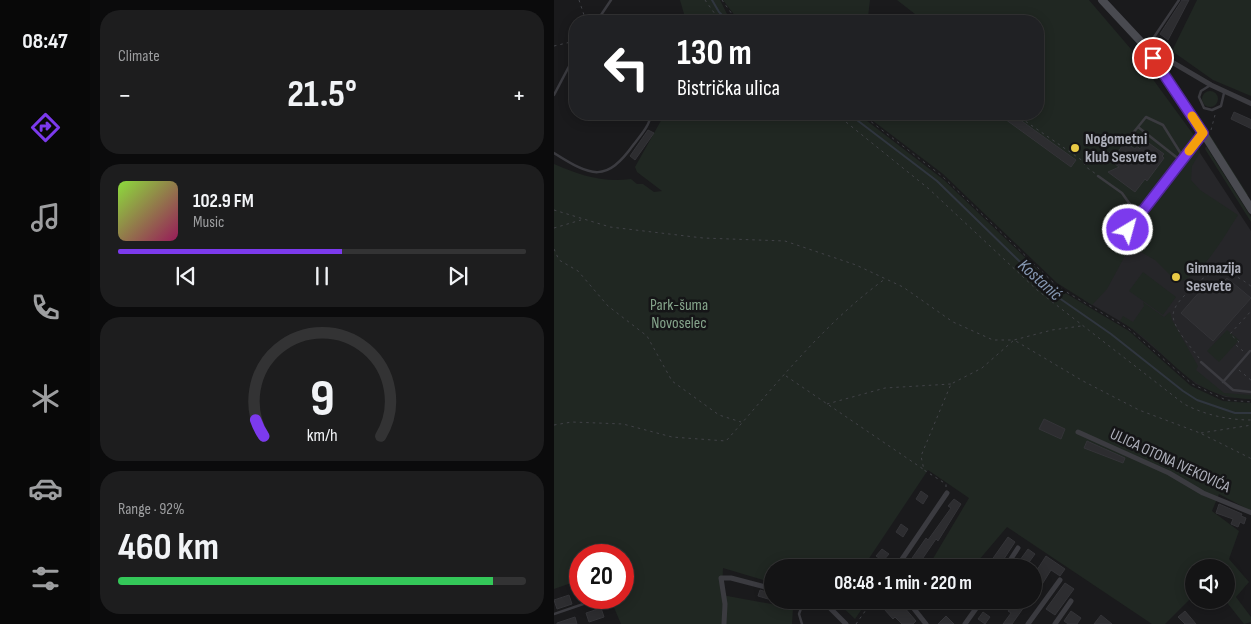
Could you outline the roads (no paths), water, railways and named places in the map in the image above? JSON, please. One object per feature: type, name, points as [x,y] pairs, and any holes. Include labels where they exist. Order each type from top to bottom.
[{"type":"main road","points":[[1102,0],[1146,46],[1207,133],[1250,206]]},
{"type":"street","points":[[1146,46],[1211,85],[1251,104]]},
{"type":"street","name":"ULICA OTONA IVEKOVIĆA","points":[[1078,432],[1251,513]]},
{"type":"street","points":[[902,559],[946,493]]},
{"type":"street","points":[[1011,559],[1018,548]]},
{"type":"street","points":[[724,624],[725,604],[721,578],[732,578],[764,587]]},
{"type":"street","points":[[1028,624],[1060,580]]},
{"type":"street","points":[[1055,624],[1070,601]]},
{"type":"street","points":[[831,609],[846,624]]},
{"type":"street","points":[[914,609],[926,624]]},
{"type":"street","points":[[965,624],[976,609]]},
{"type":"lane","points":[[601,15],[611,0]]},
{"type":"lane","points":[[1146,46],[1178,0]]},
{"type":"lane","points":[[554,95],[569,66]]},
{"type":"lane","points":[[1211,85],[1201,91],[1199,97],[1204,108],[1216,109],[1221,106],[1224,92]]},
{"type":"lane","points":[[1130,138],[1146,117],[1163,125],[1176,145],[1182,159]]},
{"type":"lane","points":[[554,153],[590,171],[607,172],[620,163],[646,128],[649,120]]},
{"type":"lane","points":[[1138,127],[1182,159]]},
{"type":"lane","points":[[1128,230],[1182,159],[1207,133]]},
{"type":"lane","points":[[1169,151],[1176,145]]},
{"type":"lane","points":[[1098,176],[1122,193],[1130,203],[1142,212]]},
{"type":"lane","points":[[1223,382],[1250,351]]},
{"type":"lane","points":[[1201,362],[1223,382],[1238,392],[1251,392]]},
{"type":"lane","points":[[554,614],[569,609]]},
{"type":"lane","points":[[801,609],[799,614],[802,624]]},
{"type":"waterway","name":"Kostanić","points":[[712,0],[722,15]]},
{"type":"waterway","name":"Kostanić","points":[[857,120],[937,181],[1052,293],[1111,334],[1183,391],[1197,400],[1235,413],[1252,413]]},
{"type":"place","name":"Nogometni klub Sesvete","points":[[1075,148]]},
{"type":"place","name":"Gimnazija Sesvete","points":[[1176,277]]},
{"type":"park label","name":"Park-šuma Novoselec","points":[[679,314]]}]
